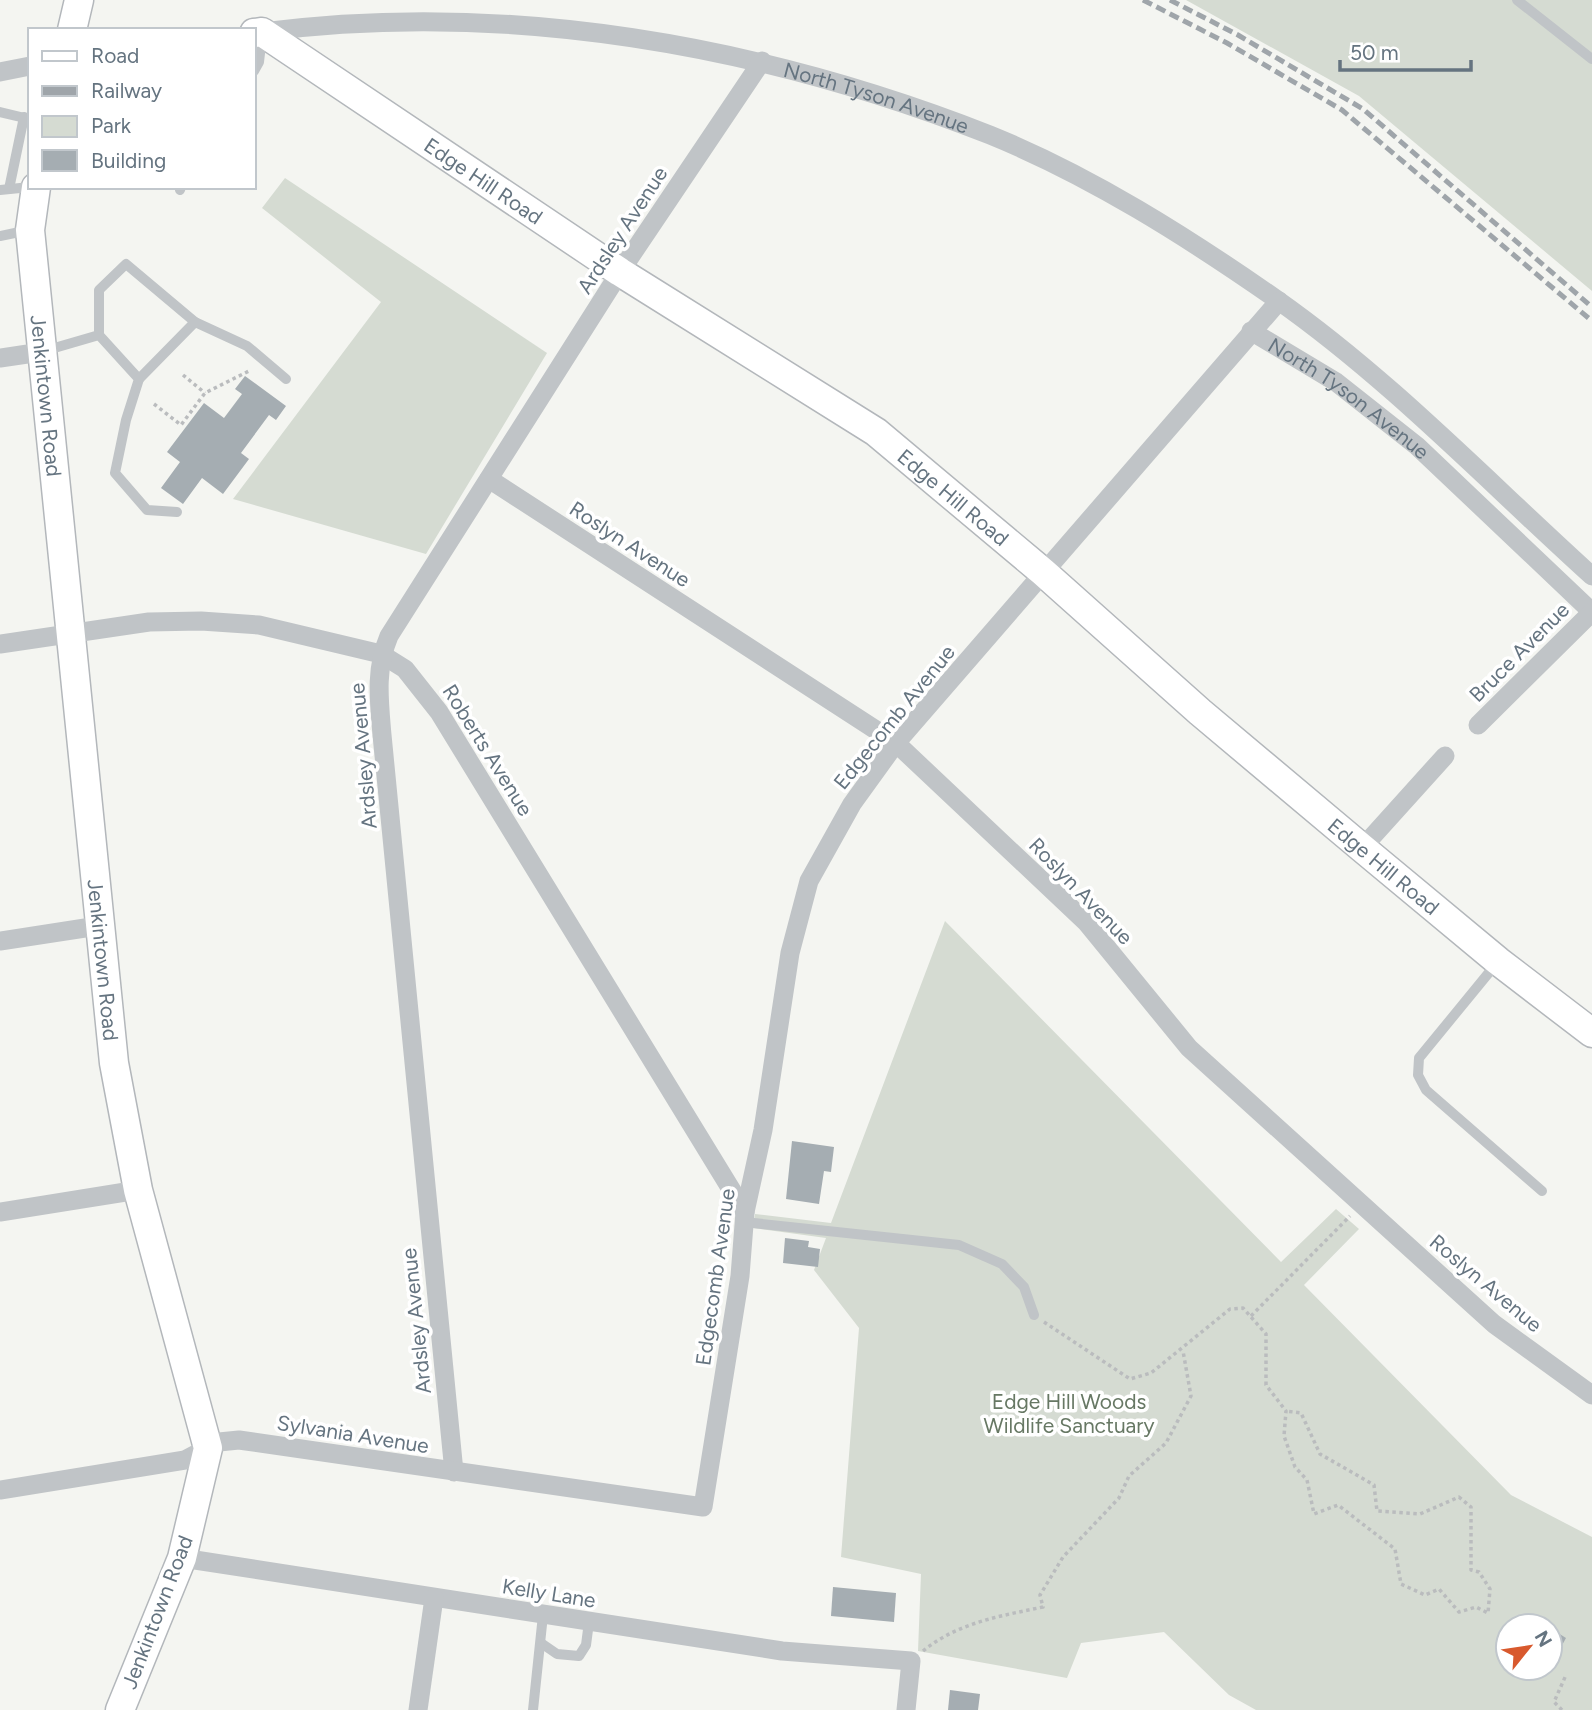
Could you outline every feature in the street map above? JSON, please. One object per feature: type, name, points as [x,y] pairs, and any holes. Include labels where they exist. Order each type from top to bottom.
[{"type":"street","points":[[72,28],[79,0]]},
{"type":"street","name":"North Tyson Avenue","points":[[258,32],[405,20],[520,23],[663,39],[762,61],[896,102],[992,136],[1079,177],[1188,239],[1279,301],[1341,349],[1592,576]]},
{"type":"street","name":"Edge Hill Road","points":[[258,32],[620,272],[876,432],[1043,572],[1200,712],[1362,848],[1498,961],[1592,1033]]},
{"type":"street","name":"Ardsley Avenue","points":[[454,1472],[381,724],[377,678],[381,654],[389,636],[620,272],[762,61]]},
{"type":"street","points":[[0,72],[28,66]]},
{"type":"street","name":"Jenkintown Road","points":[[36,189],[30,230],[98,926],[114,1063],[138,1190],[208,1448],[182,1558],[120,1710]]},
{"type":"street","name":"Edgecomb Avenue","points":[[703,1507],[740,1276],[745,1217],[763,1130],[790,953],[809,881],[852,804],[896,743],[1279,301]]},
{"type":"street","name":"North Tyson Avenue","points":[[1251,331],[1336,382],[1442,470],[1592,612]]},
{"type":"street","points":[[0,358],[41,352]]},
{"type":"street","name":"North Tyson Avenue","points":[[1416,416],[1442,470]]},
{"type":"street","name":"Roslyn Avenue","points":[[489,479],[896,743],[1086,922],[1189,1048],[1494,1324],[1592,1395]]},
{"type":"street","name":"Bruce Avenue","points":[[1478,725],[1592,612]]},
{"type":"street","name":"Roberts Avenue","points":[[0,644],[149,622],[225,622],[259,625],[381,654],[405,669],[439,712],[745,1217]]},
{"type":"street","points":[[1362,848],[1445,756]]},
{"type":"street","points":[[0,941],[98,926]]},
{"type":"street","points":[[0,1212],[138,1190]]},
{"type":"street","name":"Sylvania Avenue","points":[[0,1490],[185,1460],[219,1442],[239,1440],[703,1507]]},
{"type":"street","name":"Kelly Lane","points":[[182,1558],[782,1651],[911,1661]]},
{"type":"street","points":[[418,1710],[434,1598]]},
{"type":"street","points":[[906,1710],[911,1661]]},
{"type":"lane","points":[[1517,0],[1592,59]]},
{"type":"lane","points":[[256,68],[260,62],[258,32]]},
{"type":"lane","points":[[0,112],[27,118],[4,189],[28,187]]},
{"type":"lane","points":[[0,236],[30,230]]},
{"type":"lane","points":[[139,379],[99,335],[99,290],[126,264],[195,322],[247,346],[286,379]]},
{"type":"lane","points":[[177,512],[147,510],[116,474],[126,420],[139,379],[195,322]]},
{"type":"lane","points":[[41,352],[99,335]]},
{"type":"lane","points":[[1498,961],[1419,1058],[1418,1075],[1426,1090],[1542,1191]]},
{"type":"lane","points":[[745,1217],[959,1245],[1002,1264],[1024,1287],[1034,1315]]},
{"type":"lane","points":[[533,1710],[543,1615]]},
{"type":"lane","points":[[541,1643],[557,1654],[579,1656],[586,1645],[589,1622]]},
{"type":"path","points":[[154,404],[181,425],[195,410],[205,393],[251,370]]},
{"type":"path","points":[[183,375],[205,393]]},
{"type":"path","points":[[1251,1316],[1350,1216]]},
{"type":"path","points":[[1034,1315],[1130,1379],[1151,1373],[1230,1309],[1243,1308],[1266,1334],[1266,1385],[1286,1411],[1284,1436],[1295,1467],[1307,1480],[1314,1514],[1338,1505],[1395,1549],[1401,1584],[1425,1595],[1439,1589],[1459,1612],[1476,1607],[1488,1613],[1490,1589],[1479,1572],[1471,1570],[1471,1507],[1459,1497],[1420,1514],[1377,1511],[1374,1485],[1320,1454],[1301,1413],[1286,1411]]},
{"type":"path","points":[[911,1661],[940,1637],[963,1628],[1043,1607],[1040,1595],[1063,1557],[1119,1498],[1129,1476],[1166,1443],[1191,1396],[1182,1350]]},
{"type":"path","points":[[1562,1710],[1554,1702],[1566,1675]]},
{"type":"green space","points":[[1186,0],[1592,0],[1592,291],[1359,96]]},
{"type":"green space","points":[[285,178],[547,353],[426,554],[233,499],[381,302],[262,208]]},
{"type":"green space","name":"Edge Hill Woods Wildlife Sanctuary","points":[[945,921],[1281,1262],[1336,1209],[1359,1229],[1304,1285],[1511,1495],[1592,1537],[1592,1710],[1256,1710],[1229,1695],[1164,1632],[1081,1643],[1067,1678],[918,1651],[921,1574],[841,1557],[859,1328],[814,1270],[826,1238],[753,1228],[755,1214],[831,1223]]},
{"type":"building","points":[[245,376],[286,406],[276,420],[269,415],[241,453],[249,459],[223,494],[202,478],[183,504],[161,488],[180,462],[167,452],[204,403],[224,418],[242,394],[235,389]]},
{"type":"building","points":[[792,1141],[834,1147],[831,1172],[824,1171],[819,1204],[786,1199]]},
{"type":"building","points":[[785,1238],[809,1241],[808,1247],[820,1249],[818,1267],[783,1263]]},
{"type":"building","points":[[833,1587],[896,1593],[894,1622],[831,1616]]},
{"type":"building","points":[[950,1690],[980,1694],[978,1710],[948,1710]]},
{"type":"railway","points":[[1143,0],[1227,43],[1342,110],[1592,321]]},
{"type":"railway","points":[[1170,0],[1238,35],[1363,109],[1592,307]]}]
